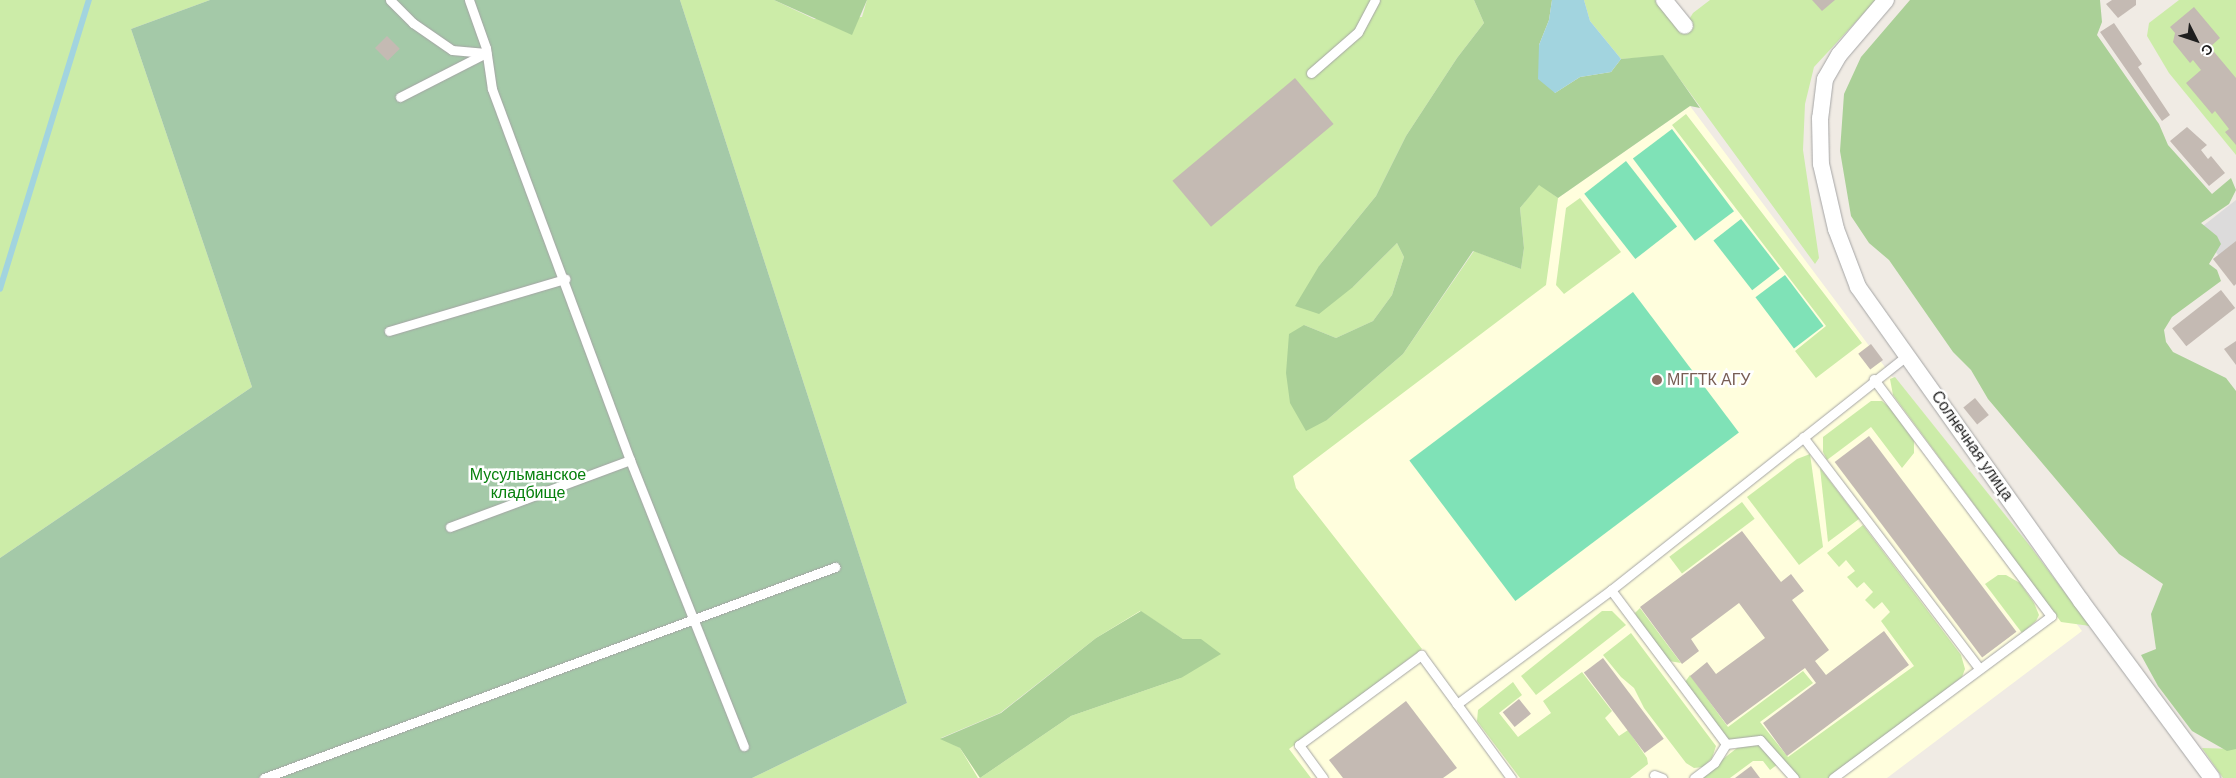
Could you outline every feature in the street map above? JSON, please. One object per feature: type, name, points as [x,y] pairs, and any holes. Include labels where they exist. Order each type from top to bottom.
[{"type":"street","points":[[1664,0],[1685,26]]},
{"type":"street","name":"Солнечная улица","points":[[1886,0],[1839,55],[1825,79],[1820,118],[1821,164],[1836,229],[1858,287],[2212,778]]},
{"type":"lane","points":[[390,0],[413,23],[452,50],[486,53]]},
{"type":"lane","points":[[469,0],[486,53],[492,89],[565,279],[630,460],[744,746]]},
{"type":"lane","points":[[1311,73],[1358,32],[1375,0]]},
{"type":"lane","points":[[400,98],[486,53]]},
{"type":"lane","points":[[388,331],[565,279]]},
{"type":"lane","points":[[1457,704],[1611,590],[1907,355]]},
{"type":"lane","points":[[1833,778],[2051,616],[1874,380]]},
{"type":"lane","points":[[1803,436],[1979,668]]},
{"type":"lane","points":[[450,526],[630,460]]},
{"type":"lane","points":[[264,778],[835,568]]},
{"type":"lane","points":[[1611,590],[1726,744]]},
{"type":"lane","points":[[1323,778],[1299,745],[1421,655],[1510,778]]},
{"type":"lane","points":[[1726,744],[1760,740],[1794,778]]},
{"type":"lane","points":[[1694,778],[1714,764],[1726,744]]},
{"type":"shaded area","name":"МГГТК АГУ","points":[[1690,106],[2082,631],[1887,778],[925,778],[1292,476],[1545,285],[1558,198]]},
{"type":"shaded area","points":[[2236,200],[2236,280],[2199,229]]},
{"type":"green space","points":[[0,0],[210,0],[131,29],[252,387],[0,558]]},
{"type":"green space","name":"Мусульманское кладбище","points":[[210,0],[680,0],[907,703],[752,778],[0,778],[0,558],[252,387],[131,29]]},
{"type":"green space","points":[[680,0],[774,0],[814,19],[862,17],[867,0],[1474,0],[1484,23],[1457,58],[1406,136],[1376,196],[1319,266],[1353,287],[1397,243],[1404,257],[1392,295],[1373,321],[1336,338],[1304,325],[1327,420],[1403,354],[1474,251],[1521,269],[1524,248],[1520,208],[1539,184],[1558,198],[1546,285],[1293,476],[1296,488],[1422,649],[1289,749],[1311,778],[980,778],[1071,716],[1181,678],[1201,639],[1183,639],[1140,611],[1096,638],[1000,713],[941,738],[960,748],[978,778],[752,778],[907,703]]},
{"type":"green space","points":[[774,0],[867,0],[852,35]]},
{"type":"green space","points":[[1474,0],[1552,0],[1549,20],[1539,45],[1555,93],[1580,77],[1611,72],[1621,59],[1663,55],[1700,108],[1690,106],[1558,198],[1539,185],[1520,208],[1524,248],[1521,269],[1473,251],[1403,354],[1327,420],[1306,431],[1290,403],[1286,373],[1289,334],[1304,325],[1336,338],[1373,321],[1392,295],[1404,257],[1397,243],[1353,287],[1319,314],[1295,306],[1319,266],[1376,196],[1406,136],[1457,58],[1484,23]]},
{"type":"green space","points":[[1584,0],[1664,0],[1685,26],[1693,13],[1710,0],[1876,0],[1814,67],[1805,104],[1803,150],[1819,258],[1815,264],[1663,56],[1621,59],[1590,21]]},
{"type":"green space","points":[[1910,0],[2100,0],[2102,22],[2097,35],[2159,124],[2168,145],[2212,194],[2231,178],[2236,190],[2229,204],[2201,223],[2217,236],[2221,244],[2209,264],[2217,270],[2221,281],[2172,317],[2164,330],[2166,342],[2173,352],[2226,378],[2236,391],[2236,749],[2227,751],[2192,731],[2158,686],[2141,655],[2156,649],[2151,614],[2163,584],[2119,554],[1988,399],[1971,370],[1953,352],[1889,260],[1869,243],[1851,216],[1840,151],[1844,94],[1861,57]]},
{"type":"green space","points":[[2179,0],[2236,0],[2236,155],[2169,73],[2147,36],[2149,23]]},
{"type":"green space","points":[[1686,114],[1862,343],[1816,378],[1795,351],[1826,326],[1672,125]]},
{"type":"green space","points":[[1672,129],[1734,211],[1695,241],[1633,158]]},
{"type":"green space","points":[[1626,161],[1677,226],[1635,259],[1584,194]]},
{"type":"green space","points":[[1580,198],[1621,252],[1564,294],[1556,285],[1566,208]]},
{"type":"green space","points":[[1741,219],[1780,269],[1752,290],[1713,241]]},
{"type":"green space","points":[[1785,275],[1824,326],[1794,348],[1755,297]]},
{"type":"green space","points":[[1633,292],[1739,433],[1515,601],[1409,461]]},
{"type":"green space","points":[[1895,377],[2030,546],[2090,626],[2061,622],[1893,395],[1890,379]]},
{"type":"green space","points":[[1871,401],[1882,401],[1889,407],[1914,441],[1914,453],[1902,468],[1871,427],[1827,460],[1823,452],[1823,437]]},
{"type":"green space","points":[[1810,454],[1823,547],[1799,565],[1747,497],[1797,459]]},
{"type":"green space","points":[[1820,468],[1859,519],[1828,542]]},
{"type":"green space","points":[[1742,502],[1755,519],[1682,574],[1669,557]]},
{"type":"green space","points":[[1863,525],[1961,655],[1965,669],[1962,677],[1831,778],[1797,778],[1782,761],[1770,770],[1763,761],[1753,761],[1730,778],[1699,778],[1737,748],[1738,740],[1727,741],[1685,682],[1690,675],[1728,727],[1803,671],[1813,683],[1760,722],[1788,757],[1914,666],[1881,621],[1890,612],[1882,602],[1874,609],[1865,600],[1873,592],[1864,582],[1857,588],[1847,577],[1855,571],[1846,560],[1839,567],[1827,553]]},
{"type":"green space","points":[[1998,575],[2006,575],[2020,583],[2034,603],[2039,615],[2036,621],[2022,633],[1985,584]]},
{"type":"green space","points":[[1640,608],[1681,663],[1669,661],[1638,620],[1635,613]]},
{"type":"green space","points":[[1141,611],[1183,639],[1201,639],[1221,654],[1181,678],[1071,716],[980,778],[960,748],[940,739],[1001,713],[1096,638]]},
{"type":"green space","points":[[1602,611],[1612,611],[1626,625],[1536,695],[1521,676]]},
{"type":"green space","points":[[1631,633],[1716,746],[1712,758],[1703,767],[1694,768],[1686,763],[1644,708],[1634,688],[1621,677],[1603,655]]},
{"type":"green space","points":[[1582,672],[1612,711],[1605,718],[1619,736],[1628,730],[1647,758],[1648,764],[1630,778],[1520,778],[1477,721],[1478,710],[1513,682],[1522,695],[1499,713],[1518,737],[1551,713],[1543,701]]},
{"type":"green space","points":[[2202,748],[2236,749],[2236,778],[2223,778]]},
{"type":"water","points":[[1552,0],[1584,0],[1590,21],[1621,59],[1611,72],[1580,77],[1555,93],[1538,79],[1539,45],[1549,20]]},
{"type":"building","points":[[1812,0],[1835,0],[1822,11]]},
{"type":"building","points":[[2112,0],[2136,0],[2136,5],[2118,18],[2106,4]]},
{"type":"building","points":[[2194,7],[2220,38],[2210,47],[2236,78],[2236,145],[2225,132],[2229,129],[2215,111],[2212,114],[2186,83],[2201,70],[2193,60],[2190,63],[2173,42],[2175,33],[2170,27]]},
{"type":"building","points":[[2114,23],[2142,64],[2138,67],[2170,115],[2162,121],[2100,32]]},
{"type":"building","points":[[387,36],[400,49],[388,61],[375,48]]},
{"type":"building","points":[[1295,78],[1334,124],[1211,227],[1172,181]]},
{"type":"building","points":[[2187,127],[2207,145],[2201,150],[2208,159],[2211,156],[2225,173],[2209,186],[2170,141]]},
{"type":"building","points":[[2236,241],[2236,284],[2234,286],[2213,259]]},
{"type":"building","points":[[2221,290],[2235,308],[2186,346],[2172,328]]},
{"type":"building","points":[[2236,341],[2236,365],[2224,349]]},
{"type":"building","points":[[1871,344],[1883,360],[1870,370],[1858,354]]},
{"type":"building","points":[[1975,398],[1989,415],[1977,425],[1963,407]]},
{"type":"building","points":[[1869,436],[2016,632],[1982,658],[1835,462]]},
{"type":"building","points":[[1742,531],[1781,582],[1791,574],[1804,591],[1792,600],[1829,650],[1815,661],[1826,675],[1884,631],[1909,665],[1787,756],[1763,723],[1816,683],[1805,668],[1727,725],[1690,676],[1707,662],[1716,674],[1765,638],[1739,603],[1691,639],[1699,651],[1682,664],[1640,607]]},
{"type":"building","points":[[1603,658],[1664,739],[1645,753],[1584,672]]},
{"type":"building","points":[[1519,699],[1531,714],[1515,727],[1503,712]]},
{"type":"building","points":[[1406,701],[1457,768],[1443,778],[1343,778],[1329,760]]},
{"type":"building","points":[[1751,766],[1760,778],[1735,778]]},
{"type":"waterway","points":[[0,289],[89,0]]},
{"type":"place","name":"МГГТК АГУ","points":[[1657,380]]}]
